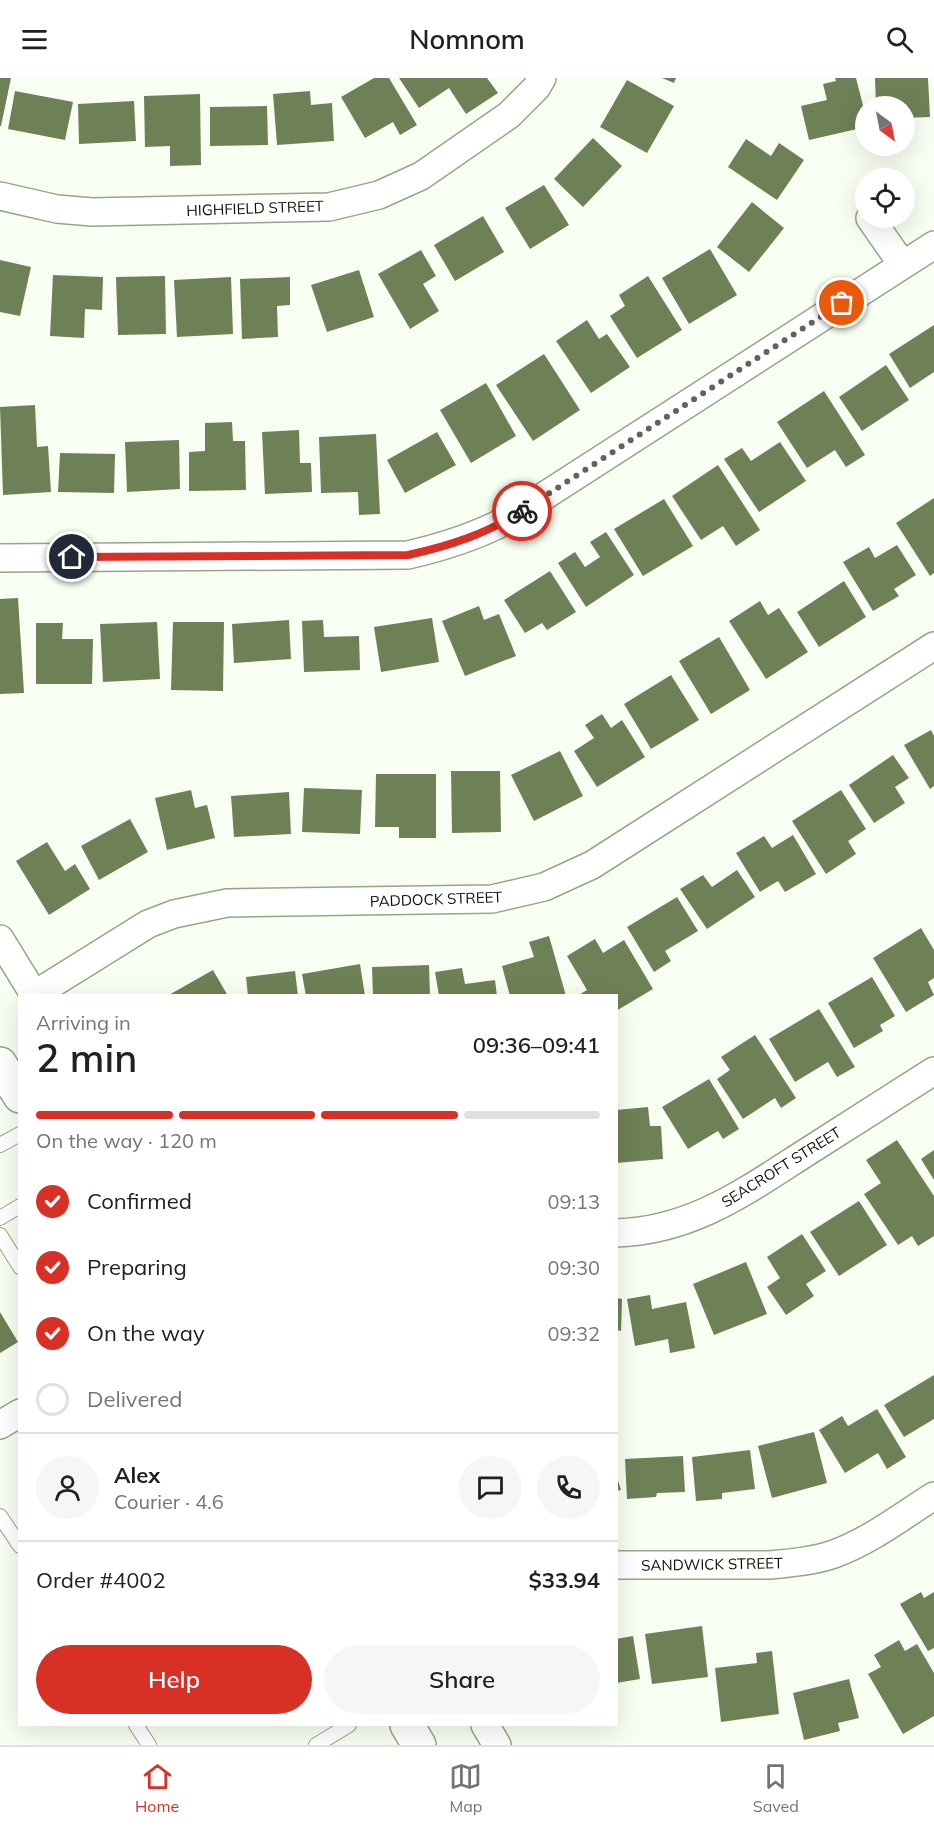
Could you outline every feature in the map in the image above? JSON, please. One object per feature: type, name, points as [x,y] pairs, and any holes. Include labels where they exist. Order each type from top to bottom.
[{"type":"main road","points":[[0,1064],[18,1093]]},
{"type":"main road","points":[[408,1726],[419,1745]]},
{"type":"street","name":"HIGHFIELD STREET","points":[[0,196],[57,209],[92,212],[329,207],[379,195],[421,176],[509,115],[543,78]]},
{"type":"street","points":[[877,228],[902,264]]},
{"type":"street","points":[[0,558],[408,555],[458,542],[481,534],[507,520],[934,245]]},
{"type":"street","name":"PADDOCK STREET","points":[[37,994],[148,924],[200,908],[227,903],[492,900],[544,888],[592,865],[934,646]]},
{"type":"street","points":[[0,939],[34,994]]},
{"type":"street","name":"SEACROFT STREET","points":[[618,1233],[663,1227],[713,1209],[934,1071]]},
{"type":"street","points":[[0,1425],[18,1414]]},
{"type":"street","name":"SANDWICK STREET","points":[[618,1565],[770,1565],[833,1555],[860,1543],[934,1496]]},
{"type":"street","points":[[486,1726],[497,1745]]},
{"type":"lane","points":[[0,1145],[18,1135]]},
{"type":"lane","points":[[0,1218],[18,1207]]},
{"type":"lane","points":[[0,1236],[18,1264]]},
{"type":"lane","points":[[0,1516],[18,1543]]},
{"type":"lane","points":[[137,1726],[149,1745]]},
{"type":"lane","points":[[316,1745],[347,1726]]},
{"type":"building","points":[[0,78],[11,78],[1,126],[0,126]]},
{"type":"building","points":[[374,78],[389,78],[417,125],[400,135],[393,122],[365,138],[341,97]]},
{"type":"building","points":[[399,78],[487,78],[498,93],[466,114],[449,88],[419,108]]},
{"type":"building","points":[[662,78],[676,78],[674,83]]},
{"type":"building","points":[[835,78],[856,78],[861,96],[855,96],[855,130],[809,140],[801,106],[827,100],[823,84],[836,81]]},
{"type":"building","points":[[875,78],[928,78],[930,117],[915,118],[915,96],[876,96]]},
{"type":"building","points":[[627,80],[674,106],[647,153],[600,127]]},
{"type":"building","points":[[15,91],[73,102],[65,140],[8,129]]},
{"type":"building","points":[[310,91],[311,105],[332,103],[334,141],[277,145],[273,94]]},
{"type":"building","points":[[200,94],[201,165],[170,166],[170,146],[145,147],[144,96]]},
{"type":"building","points":[[134,101],[136,141],[79,144],[78,104]]},
{"type":"building","points":[[267,106],[268,145],[210,146],[210,107]]},
{"type":"building","points":[[593,138],[622,166],[583,207],[554,179]]},
{"type":"building","points":[[746,139],[771,156],[779,143],[804,160],[777,200],[728,167]]},
{"type":"building","points":[[544,185],[569,225],[530,249],[505,208]]},
{"type":"building","points":[[752,202],[784,228],[749,272],[717,247]]},
{"type":"building","points":[[483,216],[504,252],[455,281],[434,245]]},
{"type":"building","points":[[710,249],[737,295],[689,324],[662,278]]},
{"type":"building","points":[[421,250],[436,276],[423,284],[439,311],[410,329],[378,274]]},
{"type":"building","points":[[0,260],[31,267],[20,316],[0,312]]},
{"type":"building","points":[[359,270],[374,317],[327,332],[311,285]]},
{"type":"building","points":[[53,275],[103,277],[102,310],[85,309],[84,338],[50,336]]},
{"type":"building","points":[[165,276],[166,334],[118,335],[116,277]]},
{"type":"building","points":[[648,276],[682,330],[637,358],[610,316],[625,306],[619,295]]},
{"type":"building","points":[[231,277],[233,334],[177,337],[174,280]]},
{"type":"building","points":[[290,277],[290,305],[277,306],[278,337],[242,339],[240,279]]},
{"type":"building","points":[[587,320],[599,339],[607,334],[630,367],[591,393],[556,341]]},
{"type":"building","points":[[934,325],[934,372],[910,388],[889,354]]},
{"type":"building","points":[[544,354],[580,410],[533,441],[496,385]]},
{"type":"building","points":[[886,365],[909,400],[862,431],[839,397]]},
{"type":"building","points":[[486,383],[516,436],[471,463],[440,410]]},
{"type":"building","points":[[824,391],[865,455],[846,467],[835,450],[807,468],[777,422]]},
{"type":"building","points":[[35,405],[37,447],[48,446],[51,492],[3,495],[0,407]]},
{"type":"building","points":[[232,422],[233,441],[245,441],[246,490],[189,491],[189,452],[205,451],[205,423]]},
{"type":"building","points":[[299,430],[300,463],[311,463],[312,492],[265,494],[262,432]]},
{"type":"building","points":[[437,432],[456,465],[405,493],[387,460]]},
{"type":"building","points":[[376,434],[380,514],[359,515],[358,492],[321,493],[319,437]]},
{"type":"building","points":[[179,440],[180,489],[127,492],[125,442]]},
{"type":"building","points":[[780,442],[806,481],[759,512],[724,459],[742,448],[751,461]]},
{"type":"building","points":[[60,453],[115,454],[114,493],[58,492]]},
{"type":"building","points":[[718,465],[760,530],[736,546],[723,526],[701,540],[672,496]]},
{"type":"building","points":[[934,498],[934,573],[930,576],[896,523]]},
{"type":"building","points":[[664,499],[693,546],[643,576],[614,529]]},
{"type":"building","points":[[606,532],[634,575],[586,607],[558,563],[575,552],[585,567],[600,557],[590,542]]},
{"type":"building","points":[[897,545],[916,575],[894,589],[899,596],[873,611],[843,562],[869,547],[875,558]]},
{"type":"building","points":[[550,571],[576,612],[547,630],[542,623],[525,633],[504,600]]},
{"type":"building","points":[[844,581],[866,617],[819,647],[797,612]]},
{"type":"building","points":[[18,598],[24,693],[0,694],[0,599]]},
{"type":"building","points":[[760,601],[768,615],[779,608],[808,652],[766,679],[729,621]]},
{"type":"building","points":[[479,606],[484,620],[499,614],[516,656],[465,676],[442,621]]},
{"type":"building","points":[[432,618],[439,662],[381,672],[374,627]]},
{"type":"building","points":[[289,620],[291,659],[234,663],[232,624]]},
{"type":"building","points":[[323,620],[324,637],[359,636],[360,670],[304,672],[302,621]]},
{"type":"building","points":[[157,622],[160,679],[103,682],[100,624]]},
{"type":"building","points":[[173,622],[224,622],[223,691],[171,690]]},
{"type":"building","points":[[36,623],[63,623],[62,639],[93,639],[92,684],[36,684]]},
{"type":"building","points":[[719,637],[750,690],[711,714],[679,661]]},
{"type":"building","points":[[671,675],[699,720],[651,749],[624,704]]},
{"type":"building","points":[[602,714],[611,728],[622,720],[645,757],[597,787],[574,751],[594,738],[585,725]]},
{"type":"building","points":[[931,730],[934,736],[934,786],[930,789],[904,745]]},
{"type":"building","points":[[560,751],[583,796],[534,821],[511,775]]},
{"type":"building","points":[[893,755],[909,778],[895,787],[905,803],[874,823],[849,785]]},
{"type":"building","points":[[451,771],[500,771],[501,832],[452,833]]},
{"type":"building","points":[[376,774],[436,774],[436,838],[399,838],[399,827],[375,827]]},
{"type":"building","points":[[304,788],[362,790],[360,834],[302,832]]},
{"type":"building","points":[[191,790],[195,808],[207,805],[215,838],[167,850],[155,798]]},
{"type":"building","points":[[841,790],[866,829],[848,841],[856,854],[826,874],[792,821]]},
{"type":"building","points":[[289,792],[291,834],[234,837],[231,796]]},
{"type":"building","points":[[130,819],[148,852],[99,880],[81,846]]},
{"type":"building","points":[[793,835],[816,874],[785,892],[778,881],[760,892],[736,853],[764,836],[772,848]]},
{"type":"building","points":[[47,842],[65,871],[75,864],[90,889],[49,915],[16,861]]},
{"type":"building","points":[[737,870],[755,897],[707,929],[680,889],[703,875],[712,887]]},
{"type":"building","points":[[677,897],[698,931],[665,951],[671,961],[654,972],[627,927]]},
{"type":"building","points":[[921,928],[934,950],[934,978],[928,982],[934,995],[906,1012],[873,958]]},
{"type":"building","points":[[549,936],[565,994],[509,994],[502,966],[534,957],[529,942]]},
{"type":"building","points":[[595,939],[603,953],[624,940],[653,989],[618,1010],[618,994],[580,994],[587,990],[567,956]]},
{"type":"building","points":[[360,964],[365,994],[306,994],[302,974]]},
{"type":"building","points":[[429,965],[430,994],[373,994],[372,967]]},
{"type":"building","points":[[462,968],[465,984],[495,980],[497,994],[439,994],[435,972]]},
{"type":"building","points":[[213,970],[227,994],[171,994]]},
{"type":"building","points":[[295,971],[298,994],[248,994],[246,977]]},
{"type":"building","points":[[872,977],[895,1016],[880,1025],[883,1031],[854,1048],[828,1003]]},
{"type":"building","points":[[819,1009],[855,1067],[837,1077],[828,1062],[795,1082],[769,1039]]},
{"type":"building","points":[[755,1035],[796,1098],[781,1108],[775,1098],[743,1119],[717,1079],[730,1070],[721,1057]]},
{"type":"building","points":[[709,1079],[739,1129],[723,1139],[718,1131],[688,1149],[662,1107]]},
{"type":"building","points":[[648,1107],[650,1126],[661,1126],[663,1159],[618,1163],[618,1110]]},
{"type":"building","points":[[897,1140],[934,1196],[934,1236],[918,1246],[912,1236],[898,1245],[864,1194],[881,1183],[866,1160]]},
{"type":"building","points":[[934,1150],[934,1180],[921,1159]]},
{"type":"building","points":[[859,1201],[887,1245],[839,1276],[810,1232]]},
{"type":"building","points":[[802,1234],[826,1271],[806,1284],[814,1296],[786,1315],[767,1287],[780,1278],[767,1257]]},
{"type":"building","points":[[746,1262],[767,1314],[714,1335],[693,1284]]},
{"type":"building","points":[[650,1295],[652,1309],[686,1302],[695,1348],[670,1353],[668,1339],[635,1346],[627,1299]]},
{"type":"building","points":[[618,1298],[622,1299],[621,1331],[618,1330]]},
{"type":"building","points":[[0,1312],[18,1342],[0,1353]]},
{"type":"building","points":[[934,1375],[934,1419],[904,1437],[884,1405]]},
{"type":"building","points":[[877,1409],[906,1457],[887,1469],[878,1453],[845,1473],[819,1430],[842,1416],[848,1426]]},
{"type":"building","points":[[814,1432],[827,1483],[772,1498],[758,1446]]},
{"type":"building","points":[[750,1450],[755,1489],[722,1493],[722,1499],[696,1501],[692,1457]]},
{"type":"building","points":[[683,1456],[685,1492],[657,1493],[656,1497],[627,1499],[625,1459]]},
{"type":"building","points":[[921,1592],[924,1598],[934,1592],[934,1648],[928,1651],[900,1604]]},
{"type":"building","points":[[702,1626],[708,1677],[652,1684],[645,1634]]},
{"type":"building","points":[[633,1636],[640,1679],[618,1683],[618,1639]]},
{"type":"building","points":[[899,1640],[905,1651],[917,1644],[934,1673],[934,1716],[903,1734],[868,1674],[881,1667],[874,1655]]},
{"type":"building","points":[[772,1651],[779,1714],[721,1722],[715,1668],[757,1663],[756,1653]]},
{"type":"building","points":[[849,1679],[859,1718],[838,1723],[840,1731],[804,1740],[793,1693]]},
{"type":"way so far","points":[[522,511],[842,303]]},
{"type":"route","points":[[72,557],[408,555],[433,550],[481,534],[522,511]]}]
